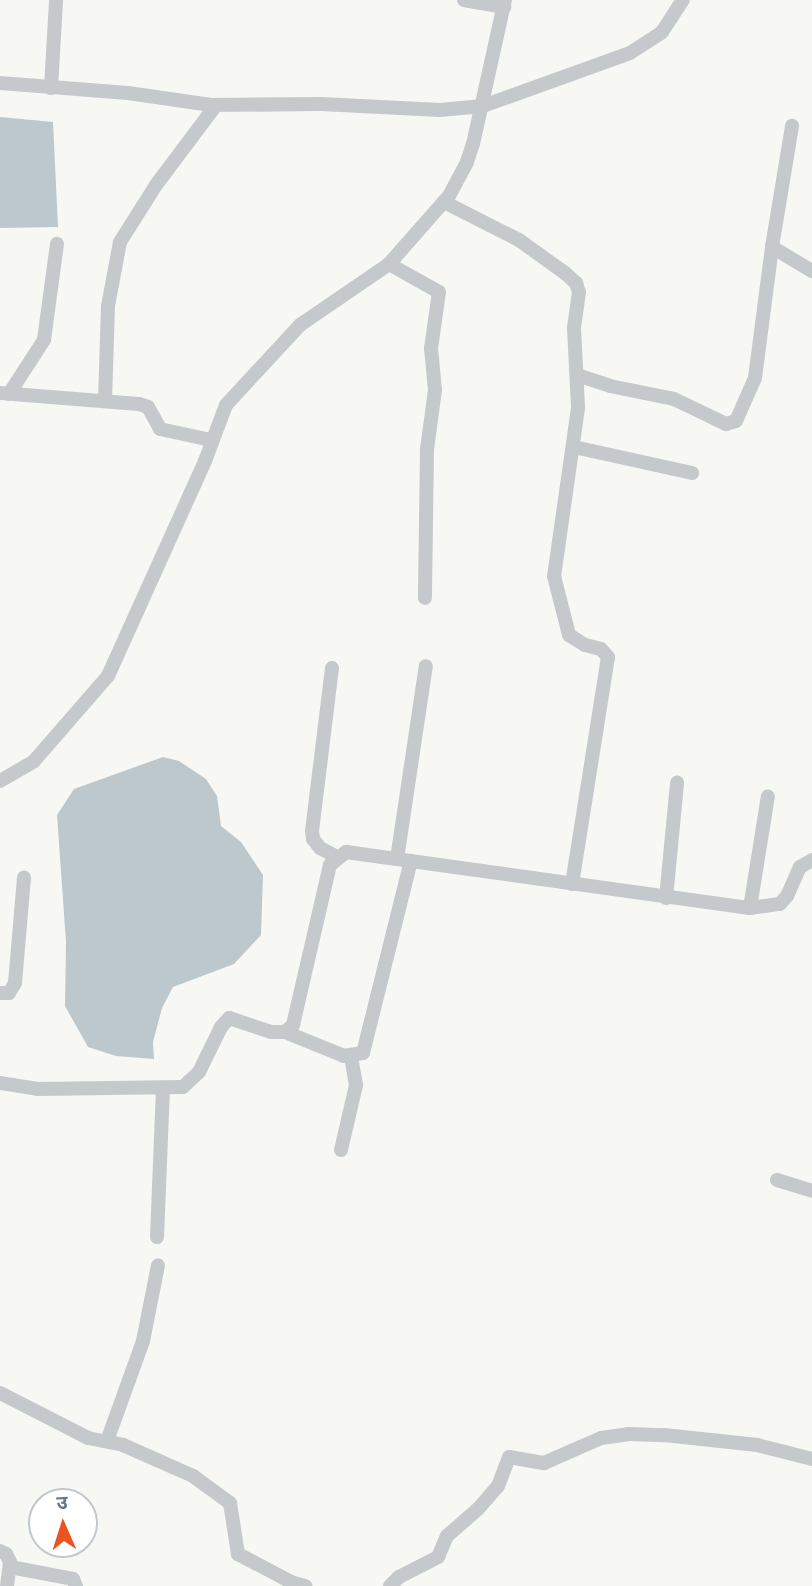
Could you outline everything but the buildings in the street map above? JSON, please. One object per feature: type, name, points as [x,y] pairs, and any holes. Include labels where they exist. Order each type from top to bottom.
[{"type":"street","points":[[51,88],[56,0]]},
{"type":"street","points":[[0,780],[34,761],[108,676],[226,405],[300,325],[389,264],[444,202],[467,162],[483,106],[504,3],[464,0]]},
{"type":"street","points":[[0,83],[128,93],[216,104],[321,103],[440,110],[483,106],[630,53],[662,32],[682,0]]},
{"type":"street","points":[[105,401],[108,306],[120,242],[156,185],[216,104]]},
{"type":"street","points":[[577,374],[610,387],[674,399],[726,424],[736,421],[755,378],[772,247],[792,126]]},
{"type":"street","points":[[444,202],[510,234],[576,283],[579,292],[574,328],[578,408],[554,576],[569,635],[585,645],[601,649],[608,657],[572,884]]},
{"type":"street","points":[[4,393],[44,340],[57,244]]},
{"type":"street","points":[[772,247],[812,271]]},
{"type":"street","points":[[389,264],[439,292],[431,348],[435,390],[427,449],[425,597]]},
{"type":"street","points":[[4,393],[148,407],[160,429],[208,450]]},
{"type":"street","points":[[574,447],[692,473]]},
{"type":"street","points":[[0,1083],[38,1089],[183,1087],[199,1072],[221,1027],[229,1018],[271,1032],[285,1032],[351,1057],[363,1053],[404,860],[426,666]]},
{"type":"street","points":[[332,668],[312,831],[313,839],[320,848],[337,857]]},
{"type":"street","points":[[666,898],[677,783]]},
{"type":"street","points":[[750,908],[768,796]]},
{"type":"street","points":[[285,1032],[293,1025],[330,865],[346,852],[750,908],[780,904],[787,896],[800,867],[812,860]]},
{"type":"street","points":[[0,993],[9,993],[15,983],[24,877]]},
{"type":"street","points":[[341,1150],[356,1085],[351,1057]]},
{"type":"street","points":[[157,1237],[163,1088]]},
{"type":"street","points":[[777,1180],[812,1191]]},
{"type":"street","points":[[107,1441],[143,1341],[158,1265]]},
{"type":"street","points":[[0,1393],[88,1438],[107,1441],[175,1466],[230,1503],[238,1554],[291,1584],[305,1586]]},
{"type":"street","points":[[390,1586],[399,1577],[438,1557],[447,1536],[478,1509],[498,1486],[509,1457],[544,1463],[601,1438],[628,1434],[664,1435],[757,1446],[812,1459]]},
{"type":"street","points":[[0,1551],[9,1557],[7,1586]]},
{"type":"street","points":[[10,1567],[73,1579],[76,1586]]},
{"type":"shaded area","points":[[0,117],[53,122],[58,227],[0,228]]},
{"type":"shaded area","points":[[163,757],[179,761],[206,779],[217,796],[221,826],[241,842],[263,875],[261,935],[234,964],[173,987],[162,1008],[153,1042],[154,1059],[116,1056],[88,1047],[65,1006],[66,942],[57,815],[74,789]]}]
